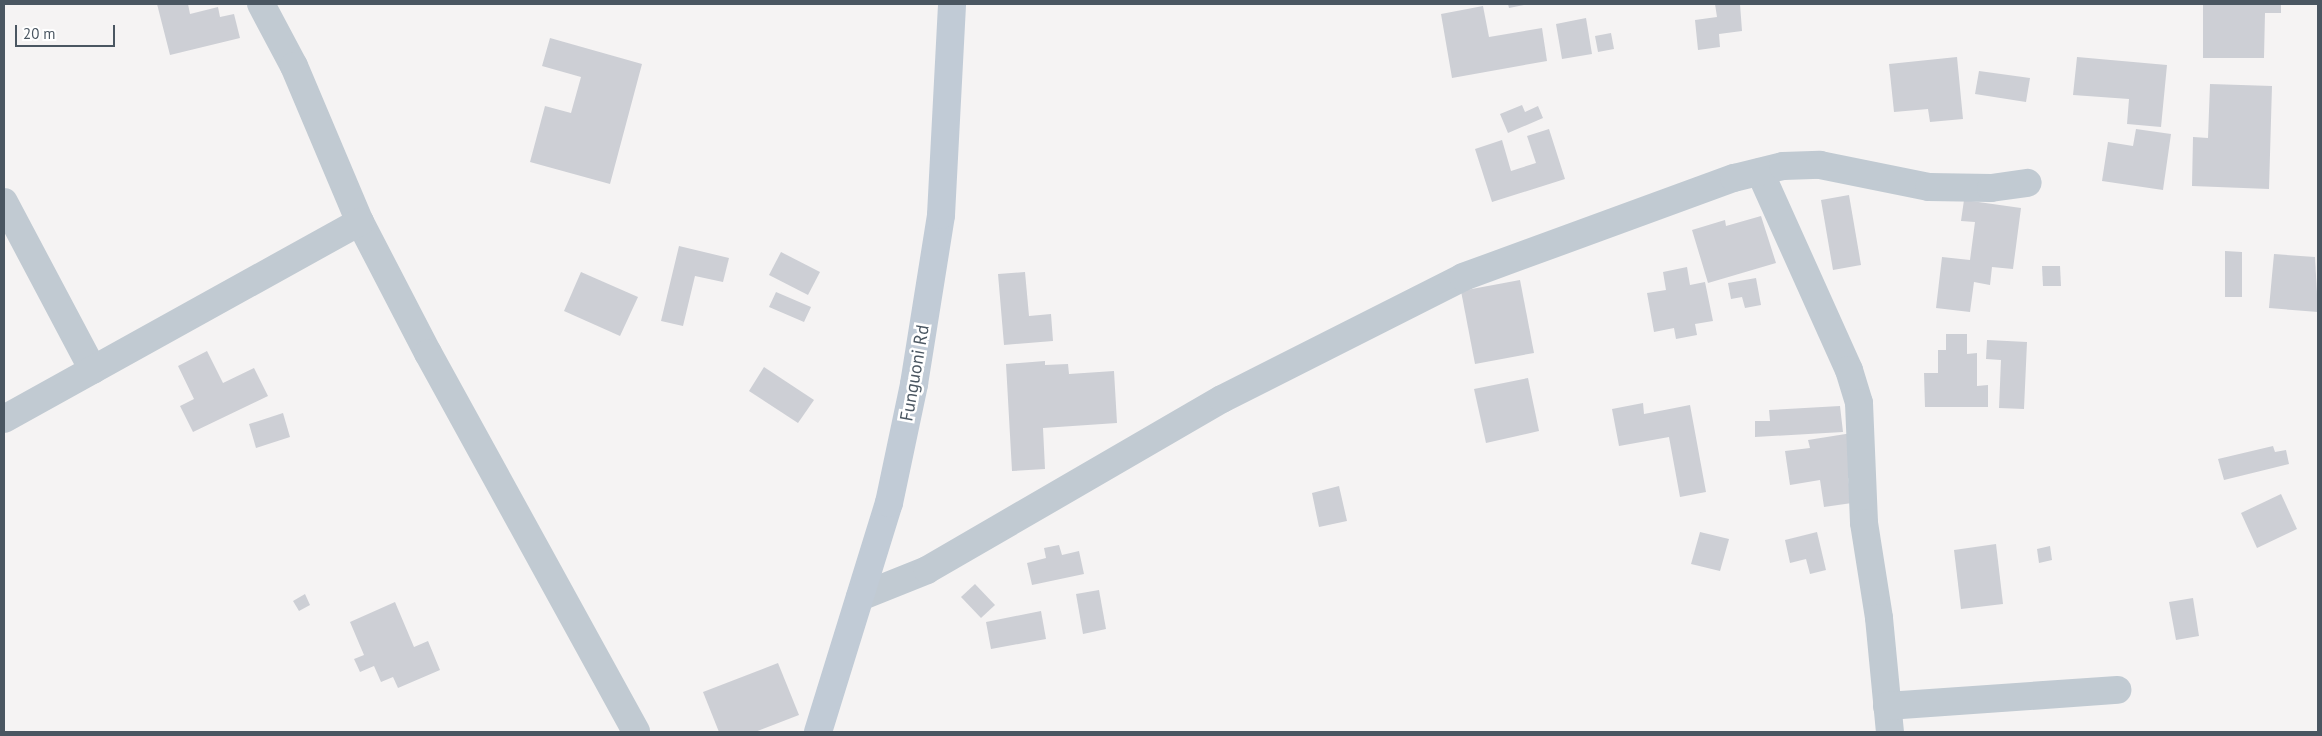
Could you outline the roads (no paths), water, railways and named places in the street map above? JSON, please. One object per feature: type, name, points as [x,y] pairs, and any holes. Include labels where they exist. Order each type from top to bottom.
[{"type":"street","points":[[261,4],[294,66],[360,222],[428,353],[636,732]]},
{"type":"street","name":"Funguoni Rd","points":[[818,732],[891,494],[914,384],[938,234],[948,127],[952,4]]},
{"type":"street","points":[[860,597],[927,570],[1222,399],[1463,277],[1734,178],[1783,166],[1820,165],[1929,187],[1991,188],[2028,183]]},
{"type":"street","points":[[1760,172],[1849,370],[1859,403],[1864,523],[1879,618],[1888,719],[2117,690]]},
{"type":"street","points":[[4,202],[93,370]]},
{"type":"street","points":[[4,419],[360,222]]}]
